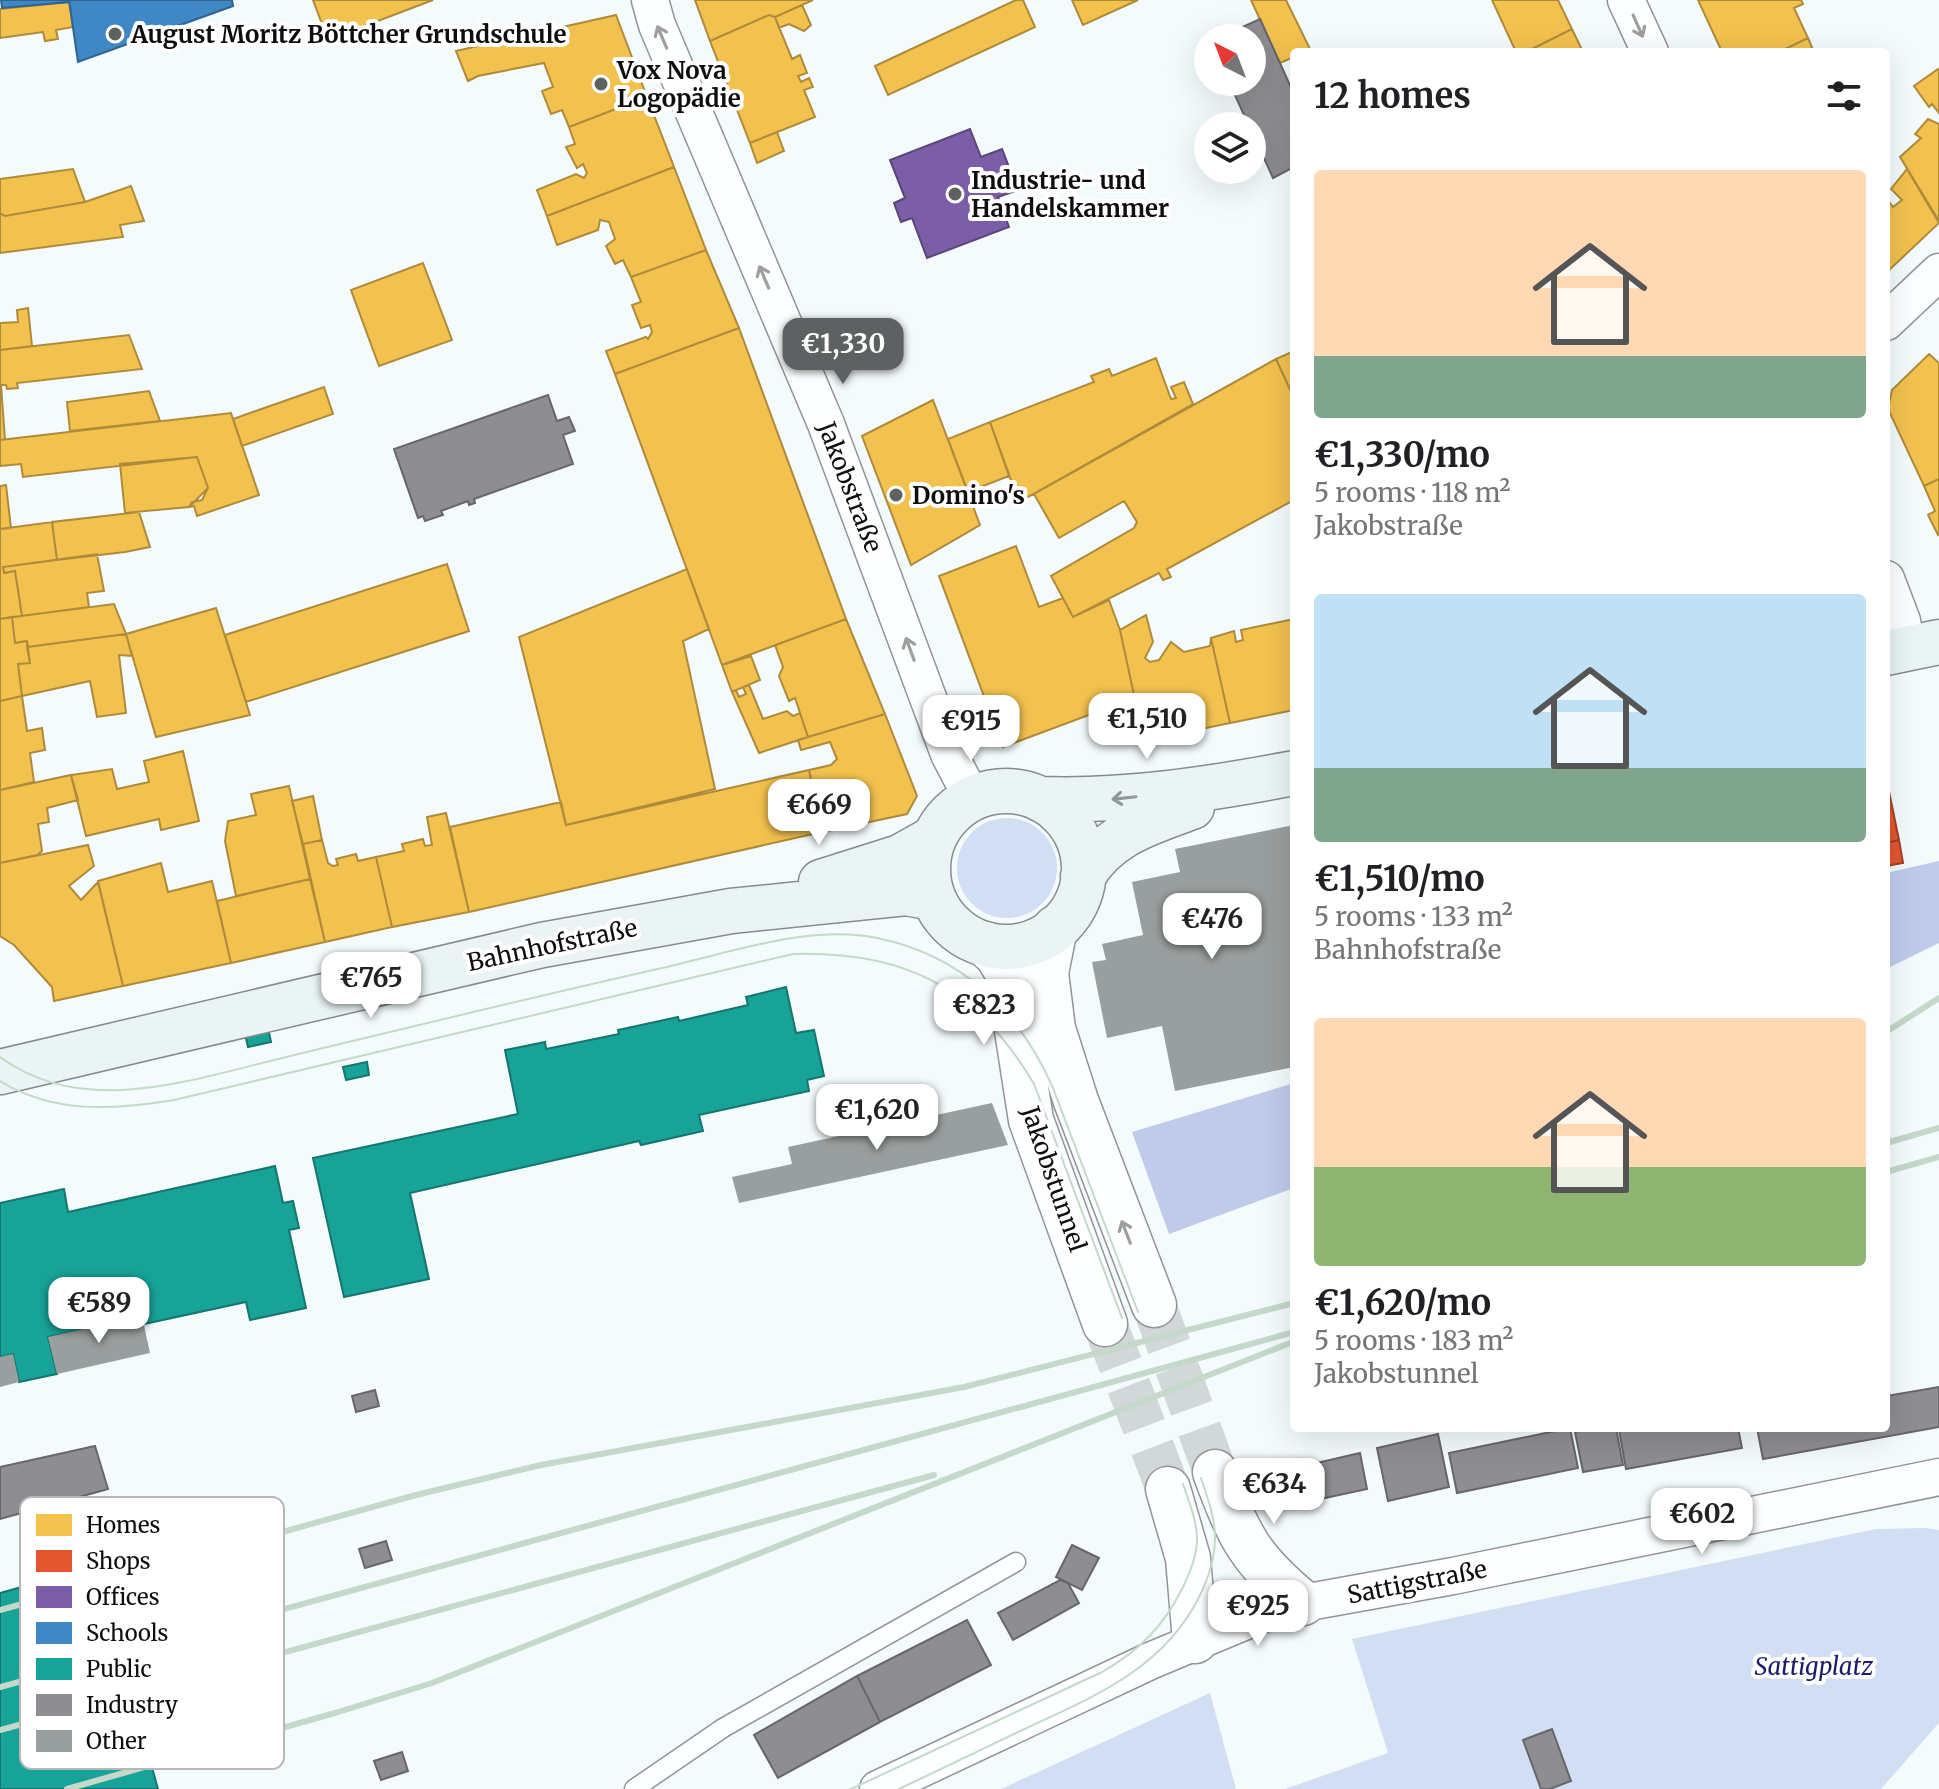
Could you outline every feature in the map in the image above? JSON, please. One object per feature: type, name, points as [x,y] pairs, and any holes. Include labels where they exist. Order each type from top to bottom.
[{"type":"main road","points":[[1040,799],[1097,800],[1276,777]]},
{"type":"main road","points":[[1083,876],[1100,852],[1133,828],[1276,777]]},
{"type":"main road","points":[[933,898],[954,928],[968,938],[1000,947],[1029,943],[1055,928],[1075,905],[1083,876],[1083,860],[1073,830],[1053,807],[1027,794],[999,791],[972,798]]},
{"type":"main road","name":"Bahnhofstraße","points":[[933,898],[928,878],[934,838],[956,808],[972,798]]},
{"type":"main road","name":"Bahnhofstraße","points":[[731,911],[892,860],[934,838]]},
{"type":"main road","name":"Bahnhofstraße","points":[[0,1072],[542,945],[731,911],[898,893],[933,898]]},
{"type":"street","name":"Jakobstraße","points":[[650,0],[657,25],[826,424],[949,754],[972,798]]},
{"type":"street","points":[[1626,0],[1648,48]]},
{"type":"street","points":[[1890,318],[1939,272]]},
{"type":"street","points":[[1890,590],[1911,648]]},
{"type":"street","name":"Jakobstunnel","points":[[1055,928],[1046,973],[1053,1029],[1076,1101],[1154,1305]]},
{"type":"street","name":"Jakobstunnel","points":[[985,944],[997,955],[1008,973],[1031,1120],[1105,1324]]},
{"type":"street","points":[[1215,1472],[1244,1542],[1261,1565],[1303,1603]]},
{"type":"street","name":"Sattigstraße","points":[[878,1789],[1195,1641],[1265,1613],[1939,1477]]},
{"type":"street","points":[[1168,1489],[1188,1558],[1195,1641]]},
{"type":"lane","points":[[634,1789],[723,1728],[1016,1562]]},
{"type":"green space","points":[[1007,818],[1026,822],[1042,833],[1053,849],[1057,868],[1053,887],[1042,903],[1026,914],[1007,918],[988,914],[972,903],[961,887],[957,868],[961,849],[972,833],[988,822]]},
{"type":"green space","name":"Sattigplatz","points":[[1876,1529],[1939,1530],[1939,1723],[1881,1789],[1285,1789],[1388,1753],[1352,1639]]},
{"type":"green space","points":[[1210,1693],[1236,1789],[1001,1789]]},
{"type":"shaded area","points":[[1939,861],[1939,943],[1890,967],[1890,872]]},
{"type":"shaded area","points":[[1290,1084],[1290,1189],[1169,1234],[1132,1132]]},
{"type":"building: Homes","points":[[313,0],[433,0],[328,40]]},
{"type":"building: Homes","points":[[695,0],[813,0],[710,41]]},
{"type":"building: Homes","points":[[1016,0],[1023,0],[1035,27],[888,95],[875,66]]},
{"type":"building: Homes","points":[[1072,0],[1138,0],[1083,25]]},
{"type":"building: Homes","points":[[1251,0],[1286,0],[1310,48],[1290,48],[1290,59],[1280,63],[1266,33],[1266,24],[1262,24]]},
{"type":"building: Homes","points":[[1492,0],[1558,0],[1572,29],[1534,48],[1514,48]]},
{"type":"building: Homes","points":[[1698,0],[1801,0],[1803,4],[1794,8],[1808,38],[1787,48],[1720,48]]},
{"type":"building: Homes","points":[[69,2],[73,27],[56,30],[58,39],[45,41],[43,32],[0,38],[0,9]]},
{"type":"building: Homes","points":[[802,5],[811,25],[804,31],[789,24],[779,28],[775,17]]},
{"type":"building: Homes","points":[[616,15],[647,97],[569,127],[562,110],[551,114],[542,91],[553,87],[544,63],[478,76],[468,81],[456,51]]},
{"type":"building: Homes","points":[[769,15],[775,17],[792,59],[800,55],[807,73],[798,76],[801,82],[809,78],[813,87],[804,90],[815,117],[750,143],[710,41]]},
{"type":"building: Homes","points":[[1572,29],[1581,48],[1534,48]]},
{"type":"building: Homes","points":[[1808,38],[1812,48],[1787,48]]},
{"type":"building: Homes","points":[[1938,69],[1939,113],[1932,104],[1929,107],[1914,86]]},
{"type":"building: Homes","points":[[647,97],[674,167],[547,216],[537,190],[576,174],[584,178],[587,173],[583,164],[577,168],[566,147],[575,144],[569,127]]},
{"type":"building: Homes","points":[[1928,119],[1939,124],[1939,221],[1900,157],[1921,138],[1915,134]]},
{"type":"building: Homes","points":[[777,132],[784,151],[757,163],[750,143]]},
{"type":"building: Homes","points":[[674,167],[706,250],[631,277],[623,260],[615,264],[606,246],[615,239],[609,222],[600,220],[598,230],[557,245],[547,216]]},
{"type":"building: Homes","points":[[73,169],[85,202],[5,216],[0,213],[0,179]]},
{"type":"building: Homes","points":[[1907,169],[1939,223],[1890,269],[1890,203],[1893,207],[1902,200],[1891,189]]},
{"type":"building: Homes","points":[[131,186],[144,221],[120,225],[123,237],[0,253],[0,213],[5,216],[85,202]]},
{"type":"building: Homes","points":[[706,250],[739,328],[615,374],[606,351],[646,337],[648,339],[652,332],[650,325],[641,328],[632,305],[641,302],[631,277]]},
{"type":"building: Homes","points":[[423,263],[452,340],[379,366],[351,290]]},
{"type":"building: Homes","points":[[28,308],[32,346],[0,350],[0,323],[18,322],[17,310]]},
{"type":"building: Homes","points":[[739,328],[846,619],[722,665],[615,374]]},
{"type":"building: Homes","points":[[129,335],[142,369],[17,383],[18,388],[7,389],[6,385],[1,385],[5,440],[0,440],[0,350]]},
{"type":"building: Homes","points":[[1290,353],[1290,389],[1276,359]]},
{"type":"building: Homes","points":[[1929,354],[1939,363],[1939,479],[1924,486],[1890,413],[1892,390]]},
{"type":"building: Homes","points":[[1156,358],[1171,399],[1176,398],[1171,387],[1184,382],[1193,404],[1019,502],[990,422],[1094,382],[1091,376],[1109,369],[1112,376]]},
{"type":"building: Homes","points":[[1276,359],[1290,389],[1290,502],[1167,569],[1171,577],[1163,580],[1159,573],[1073,617],[1051,576],[1134,528],[1137,522],[1124,501],[1059,538],[1034,494]]},
{"type":"building: Homes","points":[[324,387],[333,414],[242,446],[233,419]]},
{"type":"building: Homes","points":[[149,391],[160,421],[70,431],[67,402]]},
{"type":"building: Homes","points":[[933,400],[980,525],[911,565],[862,436]]},
{"type":"building: Homes","points":[[231,413],[259,495],[197,516],[194,506],[189,507],[192,502],[202,500],[208,488],[197,457],[23,477],[21,464],[0,466],[0,440]]},
{"type":"building: Homes","points":[[990,422],[1009,476],[968,492],[948,439]]},
{"type":"building: Homes","points":[[197,457],[208,488],[189,507],[125,513],[120,464]]},
{"type":"building: Homes","points":[[1939,479],[1938,535],[1928,515],[1935,511],[1924,486]]},
{"type":"building: Homes","points":[[6,485],[11,528],[0,529],[0,486]]},
{"type":"building: Homes","points":[[139,512],[150,547],[57,560],[52,522]]},
{"type":"building: Homes","points":[[52,522],[57,560],[3,567],[4,573],[15,571],[22,616],[0,619],[0,529]]},
{"type":"building: Homes","points":[[1016,546],[1039,607],[1063,598],[1073,617],[1109,600],[1120,630],[1144,741],[1130,743],[1107,726],[1102,710],[1003,747],[939,576]]},
{"type":"building: Homes","points":[[97,554],[104,591],[87,593],[89,607],[22,616],[15,571],[4,573],[3,567]]},
{"type":"building: Homes","points":[[447,564],[469,631],[246,702],[225,635]]},
{"type":"building: Homes","points":[[687,569],[709,629],[683,641],[715,789],[566,825],[519,637]]},
{"type":"building: Homes","points":[[114,604],[126,634],[27,647],[27,641],[15,643],[12,617]]},
{"type":"building: Homes","points":[[216,608],[250,715],[156,737],[126,634]]},
{"type":"building: Homes","points":[[1146,615],[1153,642],[1145,658],[1150,662],[1159,660],[1171,642],[1184,652],[1210,646],[1211,638],[1230,723],[1144,741],[1120,630]]},
{"type":"building: Homes","points":[[12,617],[15,643],[27,641],[30,663],[18,664],[22,696],[0,701],[0,619]]},
{"type":"building: Homes","points":[[846,619],[885,714],[808,737],[795,698],[789,701],[779,676],[783,667],[775,645]]},
{"type":"building: Homes","points":[[1290,620],[1290,711],[1230,723],[1211,638],[1234,631],[1236,642],[1243,640],[1241,630]]},
{"type":"building: Homes","points":[[126,634],[132,656],[119,655],[126,713],[97,717],[90,681],[22,696],[18,664],[30,663],[27,647]]},
{"type":"building: Homes","points":[[751,656],[760,680],[732,692],[722,665]]},
{"type":"building: Homes","points":[[749,685],[763,719],[787,711],[793,716],[800,713],[808,737],[759,753],[732,692],[736,690],[739,697],[746,694],[743,687]]},
{"type":"building: Homes","points":[[22,696],[27,731],[42,728],[45,750],[30,753],[34,782],[0,790],[0,701]]},
{"type":"building: Homes","points":[[885,714],[917,796],[907,814],[822,832],[809,770],[831,765],[837,759],[830,742],[801,750],[798,740]]},
{"type":"building: Homes","points":[[183,751],[199,821],[161,830],[159,819],[86,836],[71,775],[112,769],[117,789],[149,782],[144,761]]},
{"type":"building: Homes","points":[[809,770],[822,832],[469,912],[450,827],[561,802],[566,825]]},
{"type":"building: Homes","points":[[71,775],[78,800],[47,808],[49,822],[38,824],[42,851],[37,855],[0,863],[0,790]]},
{"type":"building: Homes","points":[[289,786],[310,879],[236,896],[225,841],[228,821],[256,815],[251,794]]},
{"type":"building: Homes","points":[[313,796],[322,840],[303,844],[292,801]]},
{"type":"building: Homes","points":[[446,813],[469,912],[392,927],[376,857],[404,851],[402,844],[423,839],[425,846],[432,845],[427,817]]},
{"type":"building: Homes","points":[[322,840],[328,863],[333,866],[338,865],[336,859],[356,854],[358,861],[376,857],[392,927],[325,942],[303,844]]},
{"type":"building: Homes","points":[[88,845],[94,866],[69,886],[81,900],[98,882],[123,986],[54,1001],[52,987],[14,945],[0,936],[0,863]]},
{"type":"building: Homes","points":[[161,863],[168,892],[212,881],[231,963],[123,986],[98,881]]},
{"type":"building: Homes","points":[[310,879],[325,942],[231,963],[217,901]]},
{"type":"building: Shops","points":[[1890,796],[1899,840],[1890,842]]},
{"type":"building: Shops","points":[[1899,840],[1903,863],[1890,865],[1890,842]]},
{"type":"building: Offices","name":"Industrie- und Handelskammer","points":[[970,129],[981,157],[1002,149],[1018,190],[998,197],[1009,227],[927,258],[912,218],[901,222],[894,203],[905,198],[890,160]]},
{"type":"building: Schools","points":[[1,0],[69,0],[69,2],[2,8]]},
{"type":"building: Schools","name":"August Moritz Böttcher Grundschule","points":[[69,0],[232,0],[233,6],[78,62]]},
{"type":"building: Public","points":[[786,987],[796,1033],[814,1030],[824,1076],[807,1080],[809,1091],[699,1115],[703,1131],[641,1145],[639,1141],[410,1193],[429,1279],[344,1297],[313,1158],[518,1114],[505,1050],[545,1042],[546,1049],[619,1034],[618,1030],[678,1017],[679,1021],[748,1005],[746,997]]},
{"type":"building: Public","points":[[268,1028],[271,1042],[248,1047],[245,1034]]},
{"type":"building: Public","points":[[367,1062],[369,1075],[346,1080],[343,1067]]},
{"type":"building: Public","points":[[275,1166],[283,1203],[293,1201],[299,1228],[289,1230],[306,1308],[250,1320],[246,1302],[144,1324],[142,1316],[48,1337],[57,1374],[19,1382],[13,1354],[0,1357],[0,1203],[64,1189],[68,1212]]},
{"type":"building: Public","points":[[20,1587],[20,1769],[152,1769],[158,1789],[0,1789],[0,1593]]},
{"type":"building: Industry","points":[[1266,32],[1290,85],[1290,169],[1273,178],[1266,163],[1266,112],[1243,112],[1235,96],[1266,96]]},
{"type":"building: Industry","points":[[548,395],[557,421],[569,417],[575,431],[563,435],[573,464],[474,499],[475,503],[469,505],[468,501],[441,511],[443,515],[425,521],[423,516],[418,518],[394,449]]},
{"type":"building: Industry","points":[[1939,1387],[1939,1427],[1763,1459],[1758,1432],[1890,1432],[1890,1395]]},
{"type":"building: Industry","points":[[375,1390],[379,1406],[356,1412],[352,1396]]},
{"type":"building: Industry","points":[[1551,1432],[1571,1432],[1578,1468],[1457,1493],[1449,1453]]},
{"type":"building: Industry","points":[[1575,1432],[1617,1432],[1623,1465],[1583,1472]]},
{"type":"building: Industry","points":[[1619,1432],[1739,1432],[1742,1448],[1626,1469]]},
{"type":"building: Industry","points":[[1438,1434],[1449,1487],[1388,1501],[1377,1448]]},
{"type":"building: Industry","points":[[95,1446],[108,1489],[79,1497],[20,1497],[20,1513],[0,1519],[0,1467]]},
{"type":"building: Industry","points":[[1360,1453],[1367,1489],[1302,1503],[1295,1468]]},
{"type":"building: Industry","points":[[386,1541],[392,1560],[365,1568],[359,1549]]},
{"type":"building: Industry","points":[[1072,1545],[1099,1558],[1082,1590],[1056,1577]]},
{"type":"building: Industry","points":[[1060,1580],[1068,1583],[1079,1603],[1013,1640],[998,1613]]},
{"type":"building: Industry","points":[[967,1620],[991,1665],[880,1722],[857,1676]]},
{"type":"building: Industry","points":[[857,1676],[880,1722],[778,1778],[754,1735]]},
{"type":"building: Industry","points":[[1552,1729],[1571,1781],[1541,1789],[1523,1740]]},
{"type":"building: Industry","points":[[402,1752],[408,1771],[381,1780],[374,1761]]},
{"type":"building: Other","points":[[1290,826],[1290,1068],[1175,1091],[1162,1026],[1107,1038],[1092,962],[1106,960],[1102,944],[1143,935],[1132,882],[1180,872],[1175,849]]},
{"type":"building: Other","points":[[992,1103],[1008,1145],[739,1203],[732,1177],[792,1164],[788,1147]]},
{"type":"building: Other","points":[[142,1316],[150,1353],[57,1374],[48,1337]]},
{"type":"building: Other","points":[[13,1354],[19,1382],[0,1387],[0,1357]]},
{"type":"tunnel","points":[[1154,1305],[1215,1472]]},
{"type":"tunnel","points":[[1105,1324],[1168,1489]]},
{"type":"tram line","points":[[0,1057],[32,1075],[65,1086],[99,1090],[169,1085],[769,942],[824,935],[877,938],[907,946],[961,972],[984,990],[1023,1034],[1053,1088],[1138,1312]]},
{"type":"tram line","points":[[0,1081],[42,1099],[85,1107],[129,1106],[174,1100],[793,954],[869,959],[903,968],[962,999],[988,1022],[1012,1050],[1034,1084],[1122,1318]]},
{"type":"tram line","points":[[899,1789],[1105,1690],[1128,1676],[1169,1641],[1200,1595],[1213,1559],[1214,1522],[1201,1478]]},
{"type":"tram line","points":[[851,1789],[1102,1672],[1139,1646],[1176,1601],[1194,1558],[1196,1525],[1183,1484]]},
{"type":"railway","points":[[1890,1029],[1939,998]]},
{"type":"railway","points":[[1890,1142],[1939,1128]]},
{"type":"railway","points":[[1890,1171],[1939,1157]]},
{"type":"railway","points":[[284,1531],[541,1465],[964,1387],[1290,1304]]},
{"type":"railway","points":[[284,1609],[1290,1333]]},
{"type":"railway","points":[[284,1727],[432,1683],[1290,1343]]},
{"type":"railway","points":[[284,1652],[934,1475]]},
{"type":"railway","points":[[0,1610],[20,1604]]},
{"type":"railway","points":[[0,1687],[20,1681]]},
{"type":"railway","points":[[0,1730],[20,1725]]},
{"type":"railway","points":[[67,1789],[138,1769]]},
{"type":"place","name":"August Moritz Böttcher Grundschule","points":[[115,34]]},
{"type":"place","name":"Vox Nova Logopädie","points":[[601,84]]},
{"type":"place","name":"Industrie- und Handelskammer","points":[[955,194]]},
{"type":"place","name":"Domino's","points":[[896,495]]}]
